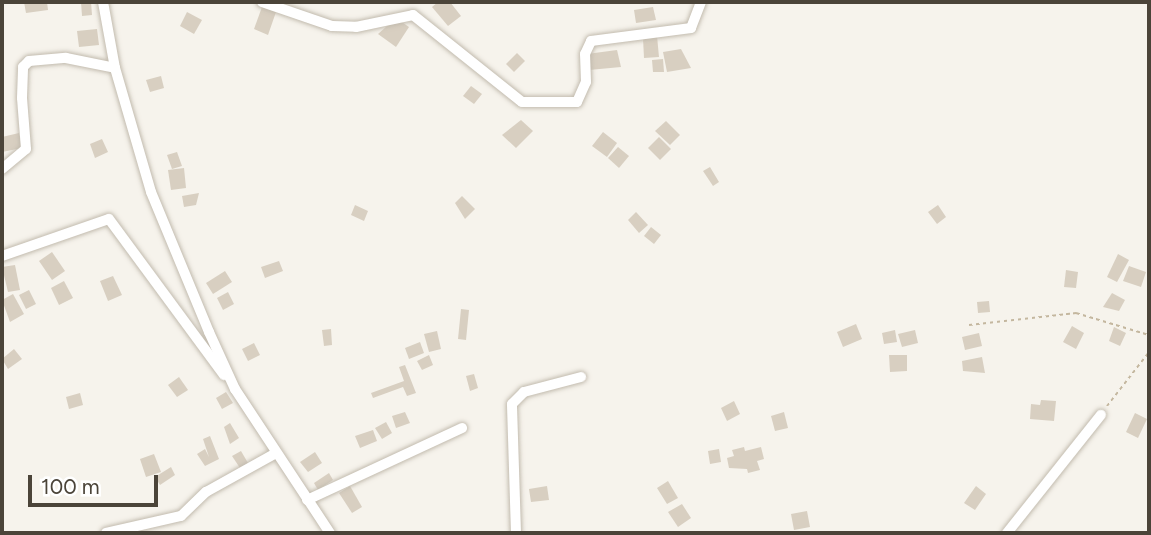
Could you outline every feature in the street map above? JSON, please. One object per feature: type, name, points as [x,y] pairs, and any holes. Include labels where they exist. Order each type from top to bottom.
[{"type":"street","points":[[103,2],[115,68],[151,192],[235,389]]},
{"type":"street","points":[[262,2],[332,26],[356,27],[412,15],[522,102],[577,102],[586,82],[585,54],[591,41],[691,28],[696,24],[701,2]]},
{"type":"street","points":[[2,169],[26,149],[22,99],[23,67],[29,61],[66,58],[115,68]]},
{"type":"street","points":[[2,256],[99,219],[109,219],[235,389],[330,533]]},
{"type":"street","points":[[516,533],[512,404],[524,392],[581,377]]},
{"type":"street","points":[[1007,533],[1101,415]]},
{"type":"street","points":[[307,500],[462,428]]},
{"type":"street","points":[[106,533],[181,516],[205,492],[276,453]]},
{"type":"path","points":[[969,325],[1076,313],[1149,335]]},
{"type":"path","points":[[1101,415],[1149,352]]},
{"type":"building","points":[[24,2],[47,2],[48,10],[26,13]]},
{"type":"building","points":[[81,2],[91,2],[92,15],[82,16]]},
{"type":"building","points":[[438,2],[450,2],[461,16],[448,26],[432,7]]},
{"type":"building","points":[[262,7],[276,12],[268,35],[254,29]]},
{"type":"building","points":[[653,7],[656,20],[636,23],[634,10]]},
{"type":"building","points":[[187,12],[202,20],[194,34],[180,26]]},
{"type":"building","points":[[396,18],[409,27],[396,47],[378,34]]},
{"type":"building","points":[[97,29],[99,45],[79,47],[77,31]]},
{"type":"building","points":[[657,36],[659,57],[644,58],[643,38]]},
{"type":"building","points":[[681,49],[691,68],[667,72],[663,52]]},
{"type":"building","points":[[617,50],[621,67],[589,70],[587,54]]},
{"type":"building","points":[[517,53],[525,61],[514,72],[506,64]]},
{"type":"building","points":[[663,59],[664,72],[653,72],[652,60]]},
{"type":"building","points":[[161,76],[164,88],[150,92],[146,80]]},
{"type":"building","points":[[471,86],[482,94],[474,104],[463,96]]},
{"type":"building","points":[[521,120],[533,131],[516,148],[502,135]]},
{"type":"building","points":[[666,121],[680,135],[670,145],[655,131]]},
{"type":"building","points":[[603,132],[617,143],[607,157],[592,146]]},
{"type":"building","points":[[19,133],[22,148],[2,152],[2,137]]},
{"type":"building","points":[[659,137],[671,149],[660,160],[648,148]]},
{"type":"building","points":[[102,139],[108,152],[95,158],[90,144]]},
{"type":"building","points":[[618,147],[629,156],[619,168],[608,158]]},
{"type":"building","points":[[177,152],[182,166],[172,169],[167,155]]},
{"type":"building","points":[[710,167],[719,182],[713,186],[703,171]]},
{"type":"building","points":[[184,168],[186,188],[171,190],[168,170]]},
{"type":"building","points":[[199,193],[196,205],[184,207],[182,196]]},
{"type":"building","points":[[462,196],[475,209],[465,219],[455,203]]},
{"type":"building","points":[[355,205],[368,211],[364,221],[351,215]]},
{"type":"building","points":[[938,205],[946,217],[937,224],[928,212]]},
{"type":"building","points":[[636,212],[648,225],[639,233],[628,220]]},
{"type":"building","points":[[651,227],[661,235],[654,244],[644,236]]},
{"type":"building","points":[[52,252],[65,271],[52,280],[39,261]]},
{"type":"building","points":[[1118,254],[1129,260],[1117,282],[1107,277]]},
{"type":"building","points":[[279,261],[283,271],[265,278],[261,267]]},
{"type":"building","points":[[15,265],[20,290],[8,292],[2,267]]},
{"type":"building","points":[[1129,266],[1146,272],[1141,287],[1123,281]]},
{"type":"building","points":[[1066,270],[1078,272],[1076,288],[1064,287]]},
{"type":"building","points":[[225,271],[232,282],[213,294],[206,283]]},
{"type":"building","points":[[113,276],[122,295],[108,301],[100,281]]},
{"type":"building","points":[[64,281],[73,298],[59,305],[51,288]]},
{"type":"building","points":[[29,290],[36,304],[26,309],[19,295]]},
{"type":"building","points":[[228,292],[234,304],[223,310],[217,298]]},
{"type":"building","points":[[1112,293],[1125,300],[1119,311],[1103,307]]},
{"type":"building","points":[[13,294],[24,314],[10,322],[2,300]]},
{"type":"building","points":[[989,301],[990,312],[978,313],[977,302]]},
{"type":"building","points":[[461,309],[469,310],[466,340],[458,339]]},
{"type":"building","points":[[856,324],[862,339],[843,347],[837,332]]},
{"type":"building","points":[[1072,326],[1084,333],[1076,349],[1063,342]]},
{"type":"building","points":[[1114,327],[1126,333],[1120,346],[1109,341]]},
{"type":"building","points":[[331,329],[332,345],[324,346],[322,330]]},
{"type":"building","points":[[895,330],[897,342],[884,344],[882,333]]},
{"type":"building","points":[[915,330],[918,343],[902,347],[898,334]]},
{"type":"building","points":[[437,331],[441,349],[429,352],[424,334]]},
{"type":"building","points":[[979,333],[982,346],[965,350],[962,337]]},
{"type":"building","points":[[420,342],[424,353],[409,359],[405,348]]},
{"type":"building","points":[[254,343],[260,355],[248,361],[242,349]]},
{"type":"building","points":[[14,349],[22,359],[8,369],[2,359]]},
{"type":"building","points":[[429,355],[433,365],[422,370],[417,361]]},
{"type":"building","points":[[889,355],[907,355],[907,371],[890,372]]},
{"type":"building","points":[[982,357],[985,373],[963,371],[962,361]]},
{"type":"building","points":[[405,365],[416,393],[407,396],[403,387],[373,398],[371,393],[404,381],[399,367]]},
{"type":"building","points":[[474,374],[478,388],[470,391],[466,376]]},
{"type":"building","points":[[179,377],[188,390],[177,397],[168,385]]},
{"type":"building","points":[[226,392],[233,403],[222,409],[216,398]]},
{"type":"building","points":[[80,393],[83,405],[69,409],[66,397]]},
{"type":"building","points":[[1041,400],[1056,401],[1054,421],[1030,419],[1031,404],[1040,405]]},
{"type":"building","points":[[734,401],[740,414],[727,421],[721,408]]},
{"type":"building","points":[[405,412],[410,423],[396,428],[392,416]]},
{"type":"building","points":[[784,412],[788,428],[775,431],[771,416]]},
{"type":"building","points":[[1135,413],[1147,419],[1138,438],[1126,432]]},
{"type":"building","points":[[386,422],[392,433],[382,439],[375,428]]},
{"type":"building","points":[[230,423],[239,438],[230,444],[224,427]]},
{"type":"building","points":[[373,430],[377,441],[360,448],[355,436]]},
{"type":"building","points":[[210,436],[219,459],[205,466],[197,454],[205,449],[209,457],[203,439]]},
{"type":"building","points":[[744,447],[745,451],[761,447],[764,459],[757,461],[760,470],[748,473],[747,469],[729,468],[727,458],[734,456],[732,450]]},
{"type":"building","points":[[719,449],[721,462],[710,464],[708,451]]},
{"type":"building","points":[[241,451],[248,463],[240,468],[232,456]]},
{"type":"building","points":[[315,452],[322,463],[308,472],[300,462]]},
{"type":"building","points":[[154,454],[161,472],[146,477],[140,459]]},
{"type":"building","points":[[171,467],[175,475],[160,485],[155,477]]},
{"type":"building","points":[[329,473],[333,480],[318,490],[314,483]]},
{"type":"building","points":[[668,481],[678,498],[667,504],[657,488]]},
{"type":"building","points":[[350,486],[362,507],[352,513],[339,493]]},
{"type":"building","points":[[547,486],[549,500],[531,502],[529,489]]},
{"type":"building","points":[[976,486],[986,494],[975,510],[964,503]]},
{"type":"building","points":[[682,504],[691,518],[678,527],[668,512]]},
{"type":"building","points":[[807,511],[810,527],[794,530],[791,514]]}]
